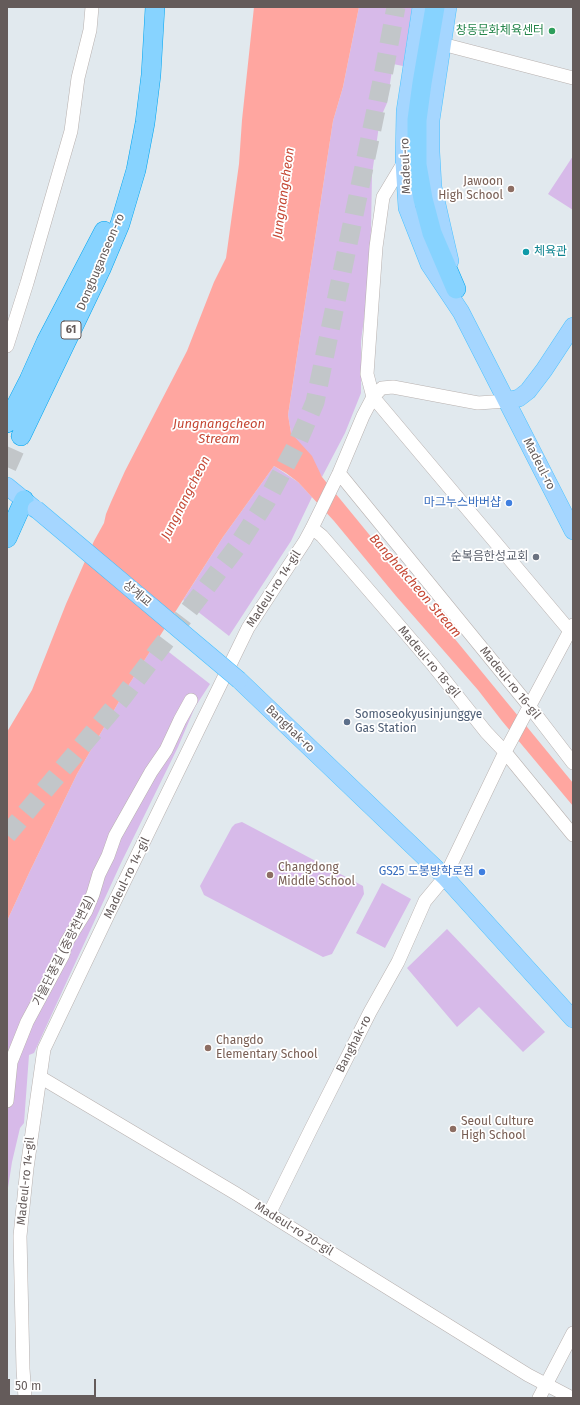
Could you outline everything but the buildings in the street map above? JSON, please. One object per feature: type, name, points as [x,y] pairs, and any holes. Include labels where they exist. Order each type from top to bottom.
[{"type":"highway","name":"Dongbuganseon-ro","points":[[21,436],[101,269],[120,224],[136,170],[145,123],[151,75],[155,7]]},
{"type":"highway","points":[[435,7],[417,120],[417,165],[423,199],[432,233],[456,289]]},
{"type":"highway","points":[[7,423],[46,342],[136,170]]},
{"type":"highway","points":[[7,538],[30,504]]},
{"type":"main road","name":"Madeul-ro","points":[[421,7],[405,111],[404,162],[407,208],[429,264],[461,312],[573,531]]},
{"type":"main road","name":"Madeul-ro","points":[[448,7],[431,120],[431,152],[433,187],[461,312]]},
{"type":"main road","points":[[507,401],[519,398],[528,391],[544,370],[573,326]]},
{"type":"main road","name":"상계교","points":[[7,486],[239,680]]},
{"type":"main road","name":"Banghak-ro","points":[[239,680],[445,877],[573,1019]]},
{"type":"street","points":[[7,346],[72,131],[78,78],[90,30],[92,7]]},
{"type":"street","points":[[442,44],[573,78]]},
{"type":"street","points":[[404,162],[383,197],[376,247],[367,374],[374,397],[571,628],[528,709]]},
{"type":"street","name":"Madeul-ro 14-gil","points":[[25,1398],[20,1236],[27,1168],[44,1049],[248,628],[305,541],[337,476],[363,416],[374,397],[382,388],[393,387],[478,402],[507,401]]},
{"type":"street","name":"Madeul-ro 16-gil","points":[[337,476],[573,763]]},
{"type":"street","name":"Madeul-ro 18-gil","points":[[312,528],[322,536],[432,664],[486,732],[507,748],[573,834]]},
{"type":"street","name":"가을단풍길 (중랑천변길)","points":[[7,1101],[11,1062],[27,1022],[63,955],[66,943],[86,911],[99,874],[108,856],[115,836],[166,750],[191,700]]},
{"type":"street","name":"Banghak-ro","points":[[269,1214],[310,1129],[398,962],[425,901],[445,877],[507,748],[528,709]]},
{"type":"street","name":"Madeul-ro 20-gil","points":[[40,1077],[236,1192],[528,1375],[572,1398]]},
{"type":"street","points":[[539,1398],[573,1333]]},
{"type":"shaded area","points":[[359,7],[412,7],[403,66],[393,64],[387,103],[380,119],[372,174],[371,230],[367,297],[361,341],[361,393],[345,433],[322,477],[291,433],[288,415],[333,121],[343,87]]},
{"type":"shaded area","points":[[573,156],[573,210],[548,194]]},
{"type":"shaded area","points":[[274,466],[298,482],[312,497],[291,541],[229,636],[183,600],[223,537]]},
{"type":"shaded area","points":[[156,642],[210,684],[195,707],[178,747],[121,863],[34,1053],[29,1055],[24,1123],[20,1128],[12,1162],[7,1194],[7,921],[77,774],[128,686]]},
{"type":"shaded area","points":[[242,822],[363,886],[364,894],[332,954],[323,957],[204,895],[200,886],[232,827],[235,824]]},
{"type":"shaded area","points":[[382,883],[411,899],[385,948],[356,933]]},
{"type":"shaded area","points":[[447,929],[545,1032],[523,1052],[479,1007],[457,1027],[407,968]]},
{"type":"water","name":"Jungnangcheon Stream","points":[[254,7],[359,7],[343,87],[333,121],[288,415],[291,433],[312,456],[322,477],[573,783],[573,806],[478,690],[396,596],[334,521],[298,482],[274,466],[223,537],[128,686],[77,774],[7,921],[7,732],[32,690],[66,604],[94,541],[104,523],[111,502],[125,471],[187,351],[214,282],[226,258],[239,164]]},
{"type":"tunnel","points":[[7,835],[123,697],[236,548],[267,500],[297,444],[315,402],[396,7]]},
{"type":"tunnel","points":[[7,467],[21,436]]},
{"type":"place","name":"창동문화체육센터","points":[[552,31]]},
{"type":"place","name":"Jawoon High School","points":[[511,189]]},
{"type":"place","name":"체육관","points":[[526,252]]},
{"type":"place","name":"마그누스바버샵","points":[[509,503]]},
{"type":"place","name":"순복음한성교회","points":[[536,557]]},
{"type":"place","name":"Somoseokyusinjunggye Gas Station","points":[[347,722]]},
{"type":"place","name":"GS25 도봉방학로점","points":[[482,872]]},
{"type":"place","name":"Changdong Middle School","points":[[270,875]]},
{"type":"place","name":"Changdo Elementary School","points":[[208,1048]]},
{"type":"place","name":"Seoul Culture High School","points":[[453,1129]]},
{"type":"water label","name":"Jungnangcheon","points":[[284,193]]},
{"type":"water label","name":"Jungnangcheon","points":[[186,498]]},
{"type":"water label","name":"Banghakcheon Stream","points":[[415,586]]}]
